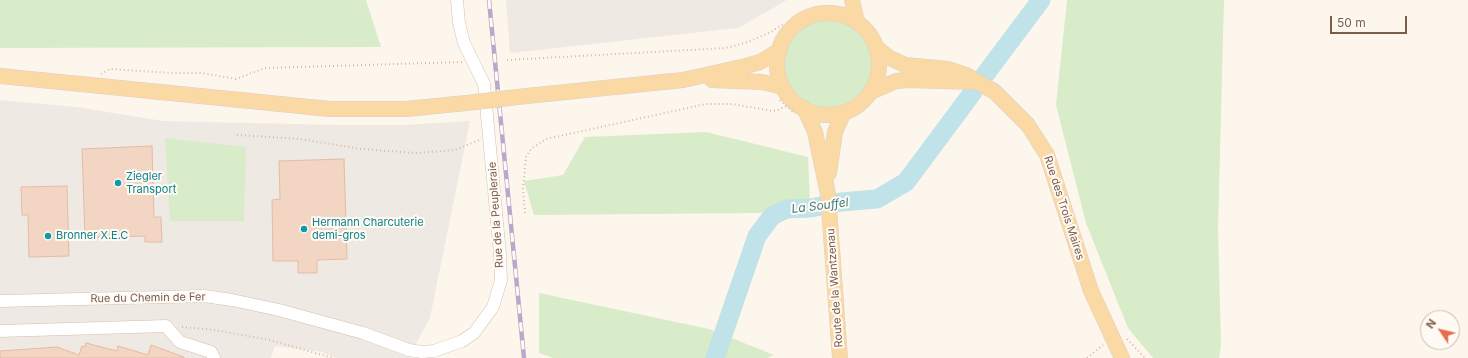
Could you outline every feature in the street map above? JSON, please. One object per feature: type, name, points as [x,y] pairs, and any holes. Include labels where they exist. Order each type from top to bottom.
[{"type":"main road","points":[[818,14],[826,0]]},
{"type":"main road","points":[[852,0],[857,22]]},
{"type":"main road","points":[[682,80],[751,81],[792,99],[799,111],[830,115],[844,112],[863,101],[870,92],[878,71],[877,48],[869,33],[857,22],[838,14],[818,14],[808,18],[790,30],[780,50],[778,62],[781,93]]},
{"type":"main road","name":"Rue des Trois Maires","points":[[877,48],[890,58],[905,65],[956,71],[995,92],[1007,102],[1028,125],[1048,155],[1091,291],[1122,358]]},
{"type":"main road","points":[[0,76],[330,109],[406,110],[682,80],[760,62],[780,50]]},
{"type":"main road","name":"Rue des Trois Maires","points":[[870,92],[896,81],[975,82]]},
{"type":"main road","name":"Route de la Wantzenau","points":[[799,111],[815,132],[829,201]]},
{"type":"main road","name":"Route de la Wantzenau","points":[[840,358],[829,201],[832,146],[835,132],[844,112]]},
{"type":"street","name":"Rue de la Peupleraie","points":[[363,333],[409,350],[422,352],[434,351],[462,341],[474,333],[494,308],[501,280],[500,254],[484,84],[462,36],[457,0]]},
{"type":"street","name":"Rue du Chemin de Fer","points":[[0,301],[204,296],[249,303],[363,333]]},
{"type":"street","points":[[0,331],[166,326],[180,342],[211,352],[214,358]]},
{"type":"path","points":[[507,60],[726,48],[748,42],[771,32],[783,24]]},
{"type":"path","points":[[90,85],[100,75],[110,69],[172,74],[202,73],[236,79],[265,68],[474,62]]},
{"type":"path","points":[[781,93],[786,106]]},
{"type":"path","points":[[525,213],[523,189],[526,157],[531,149],[546,139],[706,104],[732,104],[773,111],[786,106],[799,111]]},
{"type":"path","points":[[237,135],[300,139],[361,149],[416,153],[455,150],[489,136]]},
{"type":"path","points":[[166,326],[214,330],[270,340],[333,358]]},
{"type":"path","points":[[1087,358],[1112,339]]},
{"type":"shaded area","points":[[506,0],[787,0],[738,28],[510,53]]},
{"type":"shaded area","points":[[0,100],[76,107],[163,121],[404,125],[470,121],[430,318],[408,358],[336,358],[322,352],[275,346],[271,358],[0,358]]},
{"type":"green space","points":[[0,0],[366,0],[381,47],[0,48]]},
{"type":"green space","points":[[1067,0],[1224,0],[1218,229],[1221,346],[1219,358],[1153,358],[1128,328],[1086,223],[1056,105]]},
{"type":"green space","points":[[828,19],[845,22],[860,32],[870,47],[873,64],[870,81],[860,96],[845,106],[828,109],[811,106],[796,96],[786,81],[783,64],[786,47],[796,32],[811,22]]},
{"type":"green space","points":[[706,132],[808,157],[810,202],[759,213],[534,215],[524,181],[563,175],[585,137]]},
{"type":"green space","points":[[165,138],[246,147],[244,221],[170,221]]},
{"type":"green space","points":[[539,293],[709,329],[774,355],[767,358],[553,358],[539,353]]},
{"type":"building","name":"Ziegler Transport","points":[[152,146],[154,217],[161,217],[162,242],[145,242],[145,236],[85,238],[82,149]]},
{"type":"building","points":[[344,159],[347,259],[317,260],[317,273],[298,273],[298,261],[273,261],[272,200],[280,199],[279,161]]},
{"type":"building","name":"Bronner X.E.C","points":[[67,186],[69,256],[29,257],[28,215],[22,215],[21,187]]},
{"type":"building","points":[[86,343],[117,351],[118,346],[148,355],[151,345],[184,358],[0,358],[0,351],[57,347],[79,355],[82,346],[85,347]]},
{"type":"waterway","name":"La Souffel","points":[[984,76],[1041,0]]},
{"type":"waterway","name":"La Souffel","points":[[715,358],[757,236],[772,216],[786,209],[811,208],[841,202],[877,199],[906,182],[973,92]]},
{"type":"railway","points":[[489,0],[524,358]]},
{"type":"place","name":"Ziegler Transport","points":[[118,183]]},
{"type":"place","name":"Hermann Charcuterie demi-gros","points":[[304,229]]},
{"type":"place","name":"Bronner X.E.C","points":[[48,236]]}]
